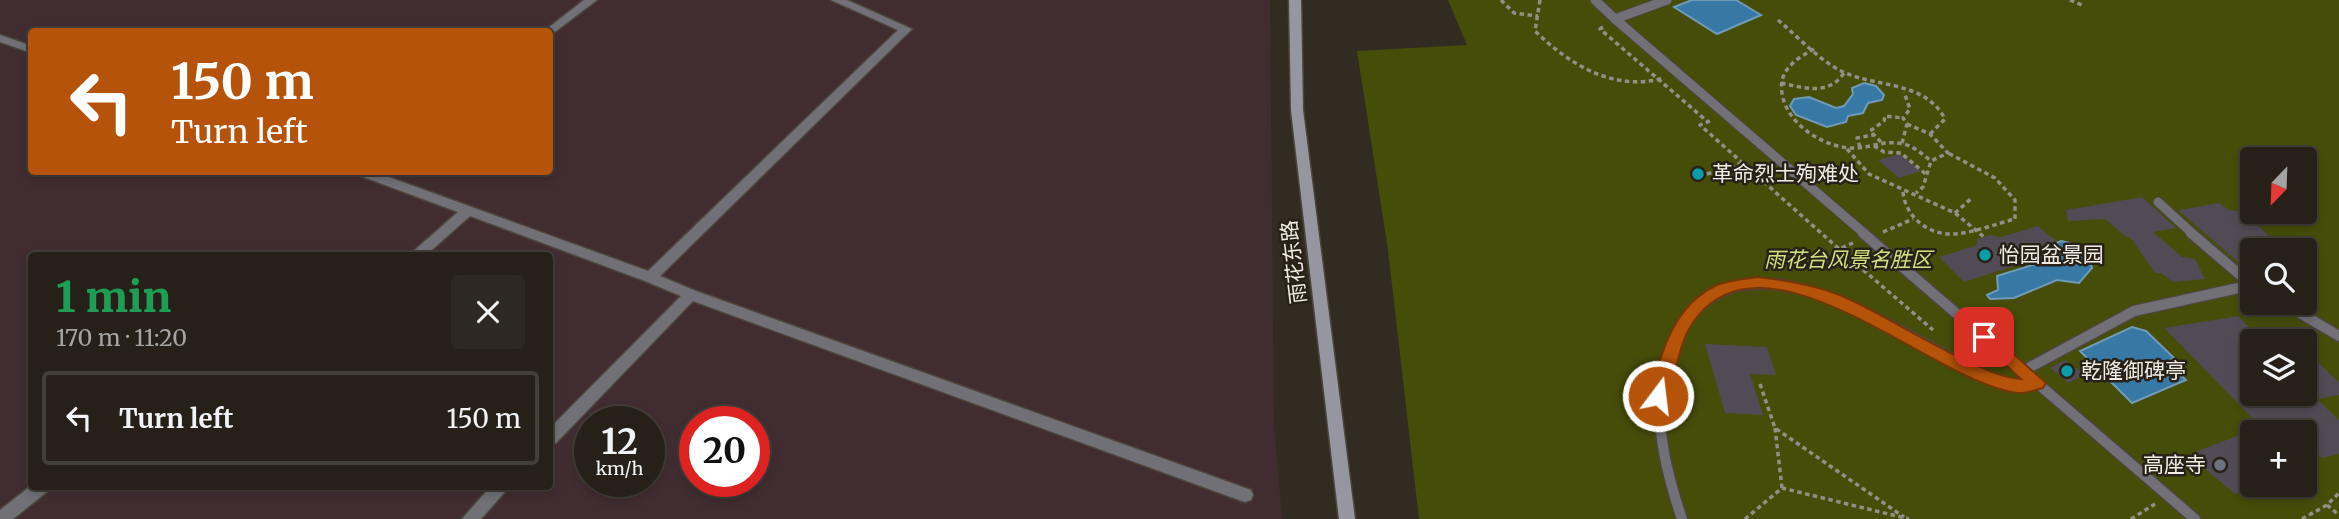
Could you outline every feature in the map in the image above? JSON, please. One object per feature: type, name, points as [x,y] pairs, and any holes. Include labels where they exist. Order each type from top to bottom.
[{"type":"main road","name":"雨花东路","points":[[1295,0],[1297,110],[1347,519]]},
{"type":"street","points":[[553,28],[591,0]]},
{"type":"street","points":[[650,277],[906,29],[837,0]]},
{"type":"street","points":[[0,38],[28,48]]},
{"type":"street","points":[[371,175],[650,277],[691,295],[1245,495]]},
{"type":"street","points":[[420,252],[467,212]]},
{"type":"street","points":[[553,435],[691,295]]},
{"type":"street","points":[[1,519],[37,490]]},
{"type":"street","points":[[470,519],[498,490]]},
{"type":"lane","points":[[1595,0],[2195,519]]},
{"type":"lane","points":[[1615,19],[1667,0]]},
{"type":"lane","points":[[2158,202],[2240,276]]},
{"type":"lane","points":[[1682,519],[1668,482],[1658,396],[1672,345],[1692,312],[1720,290],[1758,283],[1804,289],[1843,303],[1988,378],[2019,387],[2037,383]]},
{"type":"lane","points":[[2023,370],[2134,311],[2240,288]]},
{"type":"lane","points":[[2304,315],[2339,335]]},
{"type":"path","points":[[1501,0],[1514,13],[1538,16]]},
{"type":"path","points":[[1540,0],[1535,31],[1554,51],[1601,77],[1657,80],[1677,72]]},
{"type":"path","points":[[2070,0],[2082,5]]},
{"type":"path","points":[[1615,19],[1601,29],[1708,122]]},
{"type":"path","points":[[1778,20],[1844,73],[1927,96],[1944,113],[1945,119],[1930,134]]},
{"type":"path","points":[[1814,49],[1792,60],[1781,75],[1782,100],[1788,113],[1814,134],[1846,148],[1869,174],[1903,192],[1916,193],[1955,213],[1984,237]]},
{"type":"path","points":[[1781,83],[1830,89],[1839,83],[1844,73]]},
{"type":"path","points":[[1903,91],[1910,109],[1903,118]]},
{"type":"path","points":[[1726,115],[1700,125],[1938,335]]},
{"type":"path","points":[[1881,142],[1870,131],[1884,121],[1885,116],[1903,118],[1907,124],[1930,134],[1948,153],[1995,178],[2015,200],[2015,219],[1951,234],[1936,231],[1913,219],[1904,207],[1903,192]]},
{"type":"path","points":[[1902,143],[1907,124]]},
{"type":"path","points":[[1860,147],[1857,138],[1874,135]]},
{"type":"path","points":[[1846,148],[1874,146],[1881,142],[1902,143],[1931,161]]},
{"type":"path","points":[[1874,146],[1884,152],[1901,153],[1928,176]]},
{"type":"path","points":[[1931,161],[1948,153]]},
{"type":"path","points":[[1916,193],[1928,176],[1931,161]]},
{"type":"path","points":[[1707,174],[1742,163]]},
{"type":"path","points":[[1955,213],[1973,197]]},
{"type":"path","points":[[1839,248],[1913,219]]},
{"type":"path","points":[[1760,384],[1775,428],[1782,488]]},
{"type":"path","points":[[1775,428],[1906,518]]},
{"type":"path","points":[[1782,488],[1906,518]]},
{"type":"path","points":[[1745,519],[1782,488]]},
{"type":"path","points":[[2302,519],[2327,505],[2339,493]]},
{"type":"path","points":[[2131,519],[2168,496]]},
{"type":"path","points":[[2327,505],[2339,515]]},
{"type":"shaded area","points":[[0,0],[1270,0],[1274,425],[1282,519],[0,519]]},
{"type":"green space","name":"雨花台风景名胜区","points":[[1448,0],[2339,0],[2339,519],[1419,519],[1388,250],[1357,51],[1467,45]]},
{"type":"water","points":[[1692,0],[1736,0],[1761,15],[1717,34],[1674,7]]},
{"type":"water","points":[[1864,83],[1876,86],[1884,95],[1882,100],[1868,103],[1863,113],[1848,116],[1846,122],[1827,127],[1796,115],[1790,106],[1794,99],[1809,97],[1836,108],[1844,106],[1853,94],[1852,88]]},
{"type":"water","points":[[2061,241],[2072,244],[2088,258],[2092,268],[2079,283],[2057,280],[2014,298],[1990,299],[1987,295],[1998,290],[1997,276],[2039,263],[2040,250]]},
{"type":"water","points":[[2132,327],[2146,331],[2174,358],[2166,362],[2186,380],[2132,403],[2080,351]]},
{"type":"building","points":[[1900,154],[1921,171],[1899,178],[1878,160]]},
{"type":"building","points":[[2142,197],[2176,228],[2153,232],[2182,257],[2195,259],[2205,279],[2173,282],[2161,273],[2155,273],[2130,237],[2126,237],[2105,219],[2068,221],[2066,210]]},
{"type":"building","points":[[2219,203],[2230,211],[2240,210],[2240,224],[2256,224],[2271,238],[2240,238],[2240,261],[2237,261],[2178,210]]},
{"type":"building","name":"怡园盆景园","points":[[2038,226],[2056,241],[2019,252],[2030,261],[1964,282],[1939,257],[1977,245],[1977,239],[1990,235],[2001,237]]},
{"type":"building","points":[[2238,316],[2251,329],[2240,329],[2240,405],[2164,328]]},
{"type":"building","points":[[1705,344],[1767,347],[1776,375],[1750,374],[1763,415],[1725,413]]},
{"type":"building","name":"乾隆御碑亭","points":[[2065,360],[2084,374],[2069,383],[2050,368]]},
{"type":"building","points":[[2317,361],[2339,382],[2339,395],[2317,399]]},
{"type":"building","points":[[2317,399],[2339,420],[2339,454],[2322,458],[2317,453],[2317,420],[2254,420],[2240,406],[2317,406]]},
{"type":"building","name":"高座寺","points":[[2240,435],[2240,492],[2235,494],[2188,455]]},
{"type":"place","name":"革命烈士殉难处","points":[[1698,174]]},
{"type":"place","name":"怡园盆景园","points":[[1985,255]]},
{"type":"place","name":"乾隆御碑亭","points":[[2067,371]]},
{"type":"place","name":"高座寺","points":[[2220,465]]},
{"type":"route","points":[[1658,396],[1672,345],[1692,312],[1720,290],[1758,283],[1804,289],[1843,303],[1988,378],[2019,387],[2037,383],[1984,337]]}]
